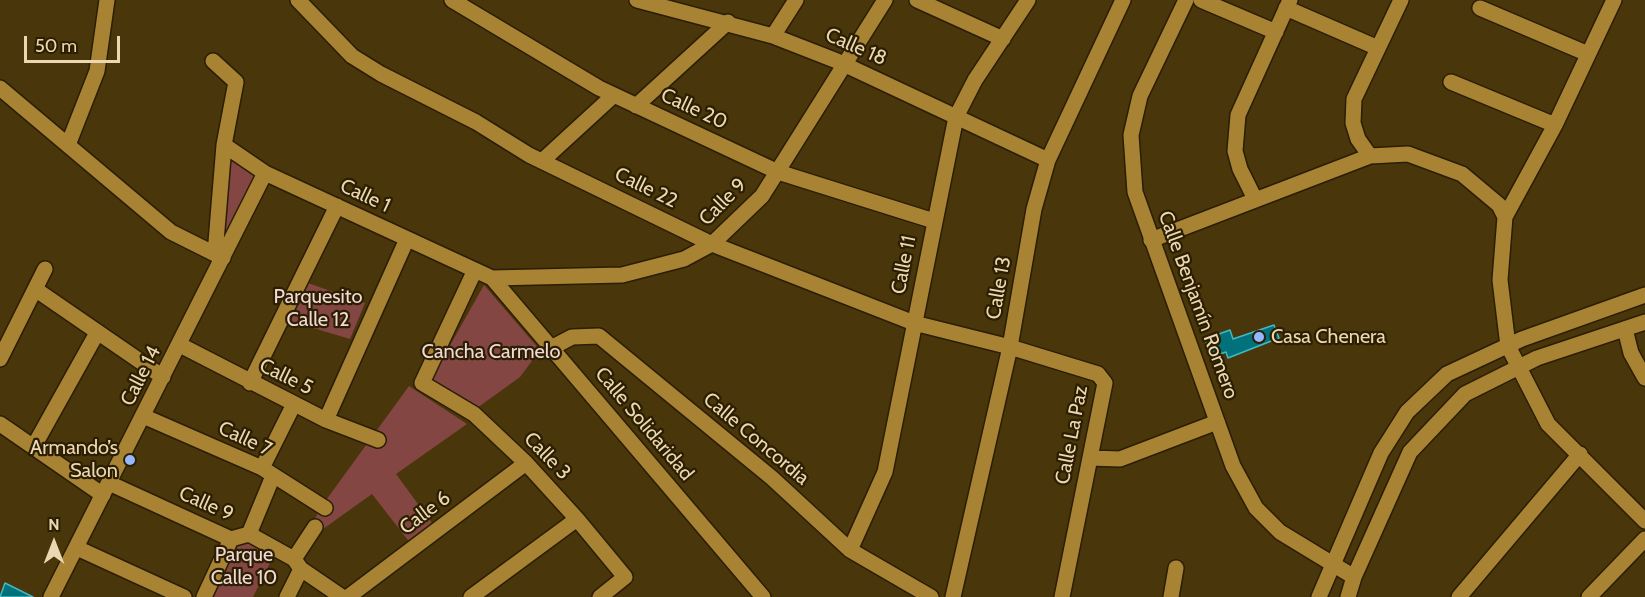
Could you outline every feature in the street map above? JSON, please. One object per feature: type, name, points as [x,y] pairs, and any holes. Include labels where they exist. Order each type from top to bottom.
[{"type":"street","points":[[68,145],[97,71],[107,0]]},
{"type":"street","name":"Calle 22","points":[[298,0],[352,56],[542,160],[712,244],[914,323],[1010,347]]},
{"type":"street","name":"Calle 20","points":[[452,0],[614,95],[778,172],[934,221]]},
{"type":"street","name":"Calle 18","points":[[637,0],[728,22],[773,36],[845,64],[1048,159]]},
{"type":"street","points":[[773,36],[796,0]]},
{"type":"street","name":"Calle 9","points":[[492,278],[622,275],[684,259],[712,244],[762,196],[885,0]]},
{"type":"street","points":[[917,0],[1003,39]]},
{"type":"street","name":"Calle 11","points":[[850,550],[885,472],[956,117],[975,80],[1028,0]]},
{"type":"street","name":"Calle 13","points":[[953,597],[1010,347],[1034,209],[1048,159],[1123,0]]},
{"type":"street","name":"Calle Benjamín Romero","points":[[1186,0],[1140,96],[1131,135],[1136,192],[1151,240],[1233,466],[1256,508],[1280,531],[1332,566],[1354,577]]},
{"type":"street","points":[[1201,0],[1276,32]]},
{"type":"street","points":[[1370,156],[1358,139],[1353,123],[1354,99],[1401,0]]},
{"type":"street","points":[[1614,0],[1555,125],[1505,217],[1500,280],[1508,346],[1548,424],[1645,521]]},
{"type":"street","points":[[1255,199],[1240,169],[1235,132],[1238,115],[1288,4],[1378,48]]},
{"type":"street","points":[[1480,8],[1588,54]]},
{"type":"street","points":[[636,105],[728,22]]},
{"type":"street","name":"Calle 14","points":[[213,61],[236,82],[224,145],[219,256]]},
{"type":"street","points":[[1451,82],[1555,125]]},
{"type":"street","points":[[0,88],[171,232],[219,256]]},
{"type":"street","points":[[542,160],[614,95]]},
{"type":"street","name":"Calle 1","points":[[224,145],[265,173],[492,278]]},
{"type":"street","points":[[1151,240],[1370,156],[1408,154],[1462,174],[1499,205],[1505,217]]},
{"type":"street","name":"Calle 14","points":[[51,597],[180,345],[219,256],[265,173]]},
{"type":"street","points":[[250,383],[337,206]]},
{"type":"street","points":[[326,420],[407,239]]},
{"type":"street","points":[[0,359],[45,268]]},
{"type":"street","name":"Calle 3","points":[[475,270],[422,383],[474,414],[526,463],[577,519],[625,577],[600,597]]},
{"type":"street","name":"Calle Solidaridad","points":[[492,278],[763,597]]},
{"type":"street","points":[[35,289],[163,377]]},
{"type":"street","points":[[1319,597],[1381,453],[1407,412],[1447,374],[1508,346],[1645,295]]},
{"type":"street","points":[[1348,597],[1354,577],[1410,452],[1465,394],[1537,358],[1645,322]]},
{"type":"street","points":[[1625,329],[1631,353],[1645,378]]},
{"type":"street","points":[[34,446],[97,333]]},
{"type":"street","name":"Calle Concordia","points":[[551,348],[572,337],[599,336],[772,477],[850,550],[931,597]]},
{"type":"street","name":"Calle 5","points":[[180,345],[250,383],[326,420],[378,440]]},
{"type":"street","name":"Calle La Paz","points":[[1010,347],[1098,374],[1105,382],[1062,597]]},
{"type":"street","points":[[249,534],[267,472],[294,404]]},
{"type":"street","name":"Calle 7","points":[[143,416],[267,472],[325,508]]},
{"type":"street","points":[[1090,458],[1120,459],[1217,422]]},
{"type":"street","name":"Calle 9","points":[[0,424],[106,489],[231,539],[249,534],[298,564],[342,597]]},
{"type":"street","points":[[1459,597],[1580,454]]},
{"type":"street","name":"Calle 6","points":[[348,597],[526,463]]},
{"type":"street","points":[[471,597],[577,519]]},
{"type":"street","points":[[287,597],[298,564],[315,527]]},
{"type":"street","points":[[204,597],[231,539]]},
{"type":"street","points":[[1589,597],[1645,539]]},
{"type":"street","points":[[76,548],[184,597]]},
{"type":"street","points":[[1171,597],[1176,568]]},
{"type":"green space","points":[[227,154],[258,176],[221,241]]},
{"type":"green space","name":"Parquesito Calle 12","points":[[305,282],[365,303],[350,339],[286,320]]},
{"type":"green space","name":"Cancha Carmelo","points":[[484,285],[540,350],[520,377],[477,408],[430,381]]},
{"type":"green space","points":[[409,386],[467,424],[396,474],[437,530],[414,548],[372,494],[302,544],[321,507]]},
{"type":"green space","name":"Parque Calle 10","points":[[235,534],[275,553],[253,597],[205,597]]},
{"type":"building","points":[[1274,325],[1279,338],[1228,358],[1226,352],[1211,357],[1205,339],[1230,330],[1233,339]]},
{"type":"building","points":[[5,583],[33,597],[0,597]]},
{"type":"place","name":"Casa Chenera","points":[[1259,337]]},
{"type":"place","name":"Armando’s Salon","points":[[130,460]]}]
